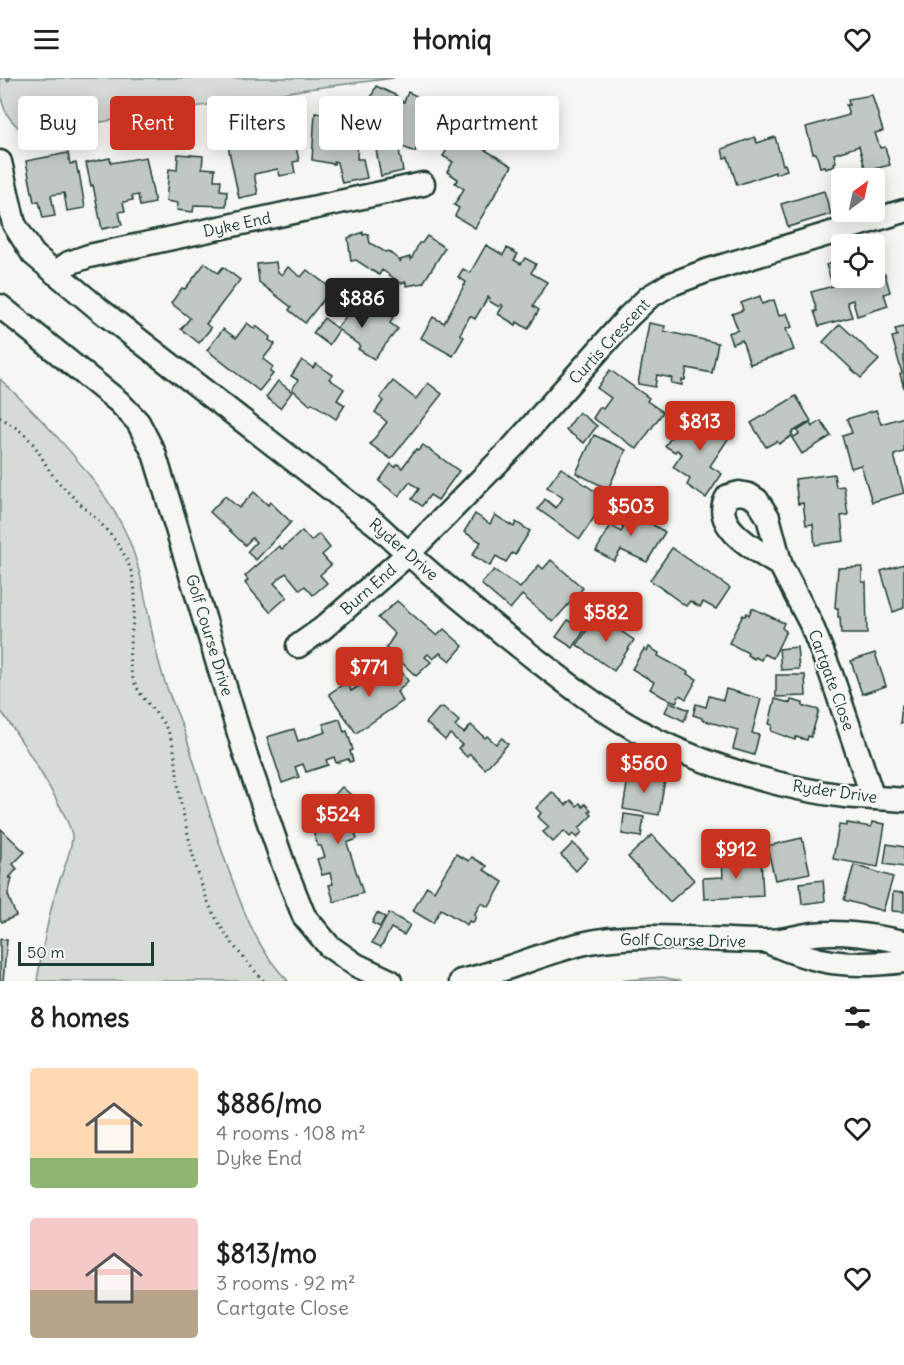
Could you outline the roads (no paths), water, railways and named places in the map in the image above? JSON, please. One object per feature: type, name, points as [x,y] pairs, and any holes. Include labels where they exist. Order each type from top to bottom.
[{"type":"street","name":"Ryder Drive","points":[[0,162],[15,224],[33,254],[376,524],[408,554],[505,635],[581,695],[636,729],[682,752],[734,770],[801,789],[846,796],[904,800]]},
{"type":"street","name":"Dyke End","points":[[55,273],[69,263],[89,256],[423,184]]},
{"type":"street","name":"Curtis Crescent","points":[[408,554],[514,446],[628,317],[649,297],[669,285],[706,271],[904,211]]},
{"type":"street","name":"Golf Course Drive","points":[[0,306],[119,402],[138,422],[154,453],[245,753],[304,916],[328,946],[356,965],[390,981]]},
{"type":"street","name":"Burn End","points":[[298,646],[322,629],[408,554]]},
{"type":"street","name":"Cartgate Close","points":[[781,566],[798,596],[827,664],[873,798]]},
{"type":"street","name":"Golf Course Drive","points":[[461,981],[548,953],[595,941],[636,936],[768,942],[816,934],[846,933],[904,942]]},
{"type":"street","name":"Golf Course Drive","points":[[768,942],[796,954],[828,963],[904,961]]}]
